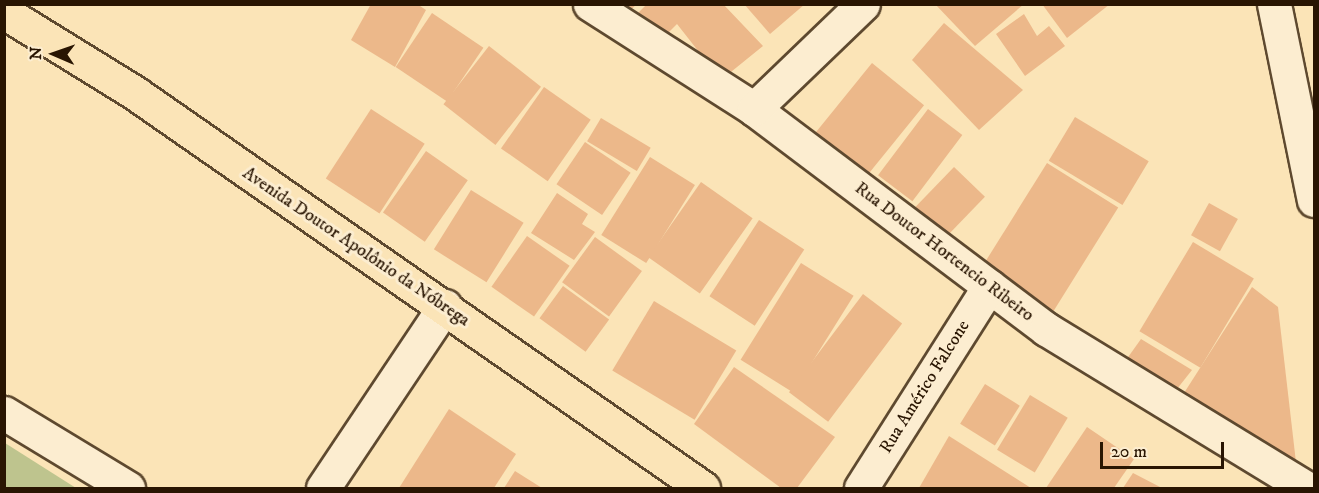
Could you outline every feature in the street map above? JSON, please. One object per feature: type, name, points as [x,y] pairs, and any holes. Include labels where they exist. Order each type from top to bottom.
[{"type":"main road","name":"Avenida Doutor Apolônio da Nóbrega","points":[[4,12],[135,93],[445,306],[700,488]]},
{"type":"street","name":"Rua Doutor Hortencio Ribeiro","points":[[590,4],[754,109],[1046,328],[1306,489]]},
{"type":"street","points":[[754,109],[863,4]]},
{"type":"street","points":[[1274,4],[1314,200]]},
{"type":"street","name":"Rua Américo Falcone","points":[[861,489],[989,286]]},
{"type":"street","points":[[323,489],[445,306]]},
{"type":"street","points":[[4,413],[128,489]]},
{"type":"green space","points":[[5,443],[76,488],[5,488]]},
{"type":"building","points":[[371,4],[417,4],[426,10],[395,67],[351,40]]},
{"type":"building","points":[[619,4],[637,4],[627,13]]},
{"type":"building","points":[[647,4],[723,4],[763,46],[721,80],[677,24],[661,40],[637,14]]},
{"type":"building","points":[[744,4],[805,4],[770,34]]},
{"type":"building","points":[[935,4],[1024,4],[975,46]]},
{"type":"building","points":[[1042,4],[1110,4],[1067,38]]},
{"type":"building","points":[[432,13],[483,48],[447,102],[396,67]]},
{"type":"building","points":[[1024,14],[1037,36],[1049,26],[1065,46],[1025,76],[996,34]]},
{"type":"building","points":[[944,23],[1023,90],[979,130],[912,60]]},
{"type":"building","points":[[489,46],[541,87],[495,145],[443,104]]},
{"type":"building","points":[[872,63],[924,105],[865,178],[813,136]]},
{"type":"building","points":[[544,87],[591,120],[548,181],[501,148]]},
{"type":"building","points":[[371,109],[425,144],[379,213],[326,179]]},
{"type":"building","points":[[928,109],[962,135],[912,201],[878,175]]},
{"type":"building","points":[[1075,117],[1149,161],[1122,205],[1049,161]]},
{"type":"building","points":[[601,118],[651,148],[637,171],[587,141]]},
{"type":"building","points":[[585,142],[631,173],[602,215],[556,184]]},
{"type":"building","points":[[426,151],[468,180],[425,242],[383,212]]},
{"type":"building","points":[[650,157],[695,185],[646,263],[601,235]]},
{"type":"building","points":[[1047,163],[1118,208],[1051,315],[980,271]]},
{"type":"building","points":[[954,167],[985,197],[939,244],[908,214]]},
{"type":"building","points":[[701,182],[753,218],[700,293],[648,257]]},
{"type":"building","points":[[471,190],[524,223],[486,282],[434,249]]},
{"type":"building","points":[[557,193],[588,214],[582,224],[595,232],[574,260],[531,233]]},
{"type":"building","points":[[1209,203],[1238,219],[1220,251],[1191,235]]},
{"type":"building","points":[[759,220],[804,249],[755,326],[709,296]]},
{"type":"building","points":[[527,236],[570,266],[534,317],[491,287]]},
{"type":"building","points":[[595,237],[642,271],[609,316],[562,282]]},
{"type":"building","points":[[1193,242],[1254,279],[1200,368],[1139,331]]},
{"type":"building","points":[[801,263],[854,296],[793,393],[741,360]]},
{"type":"building","points":[[563,286],[609,320],[586,352],[539,318]]},
{"type":"building","points":[[1252,287],[1278,307],[1297,471],[1184,393]]},
{"type":"building","points":[[863,294],[902,323],[828,422],[789,392]]},
{"type":"building","points":[[654,301],[736,350],[695,420],[612,370]]},
{"type":"building","points":[[1141,339],[1192,370],[1173,394],[1126,360]]},
{"type":"building","points":[[734,367],[835,437],[797,488],[781,488],[694,424]]},
{"type":"building","points":[[985,384],[1020,406],[995,446],[960,424]]},
{"type":"building","points":[[1030,395],[1068,418],[1035,473],[997,450]]},
{"type":"building","points":[[449,409],[516,454],[494,488],[399,488]]},
{"type":"building","points":[[1087,427],[1134,459],[1114,488],[1046,488]]},
{"type":"building","points":[[949,436],[1031,488],[919,488]]},
{"type":"building","points":[[515,471],[542,488],[504,488]]},
{"type":"building","points":[[1133,473],[1162,488],[1123,488]]}]
